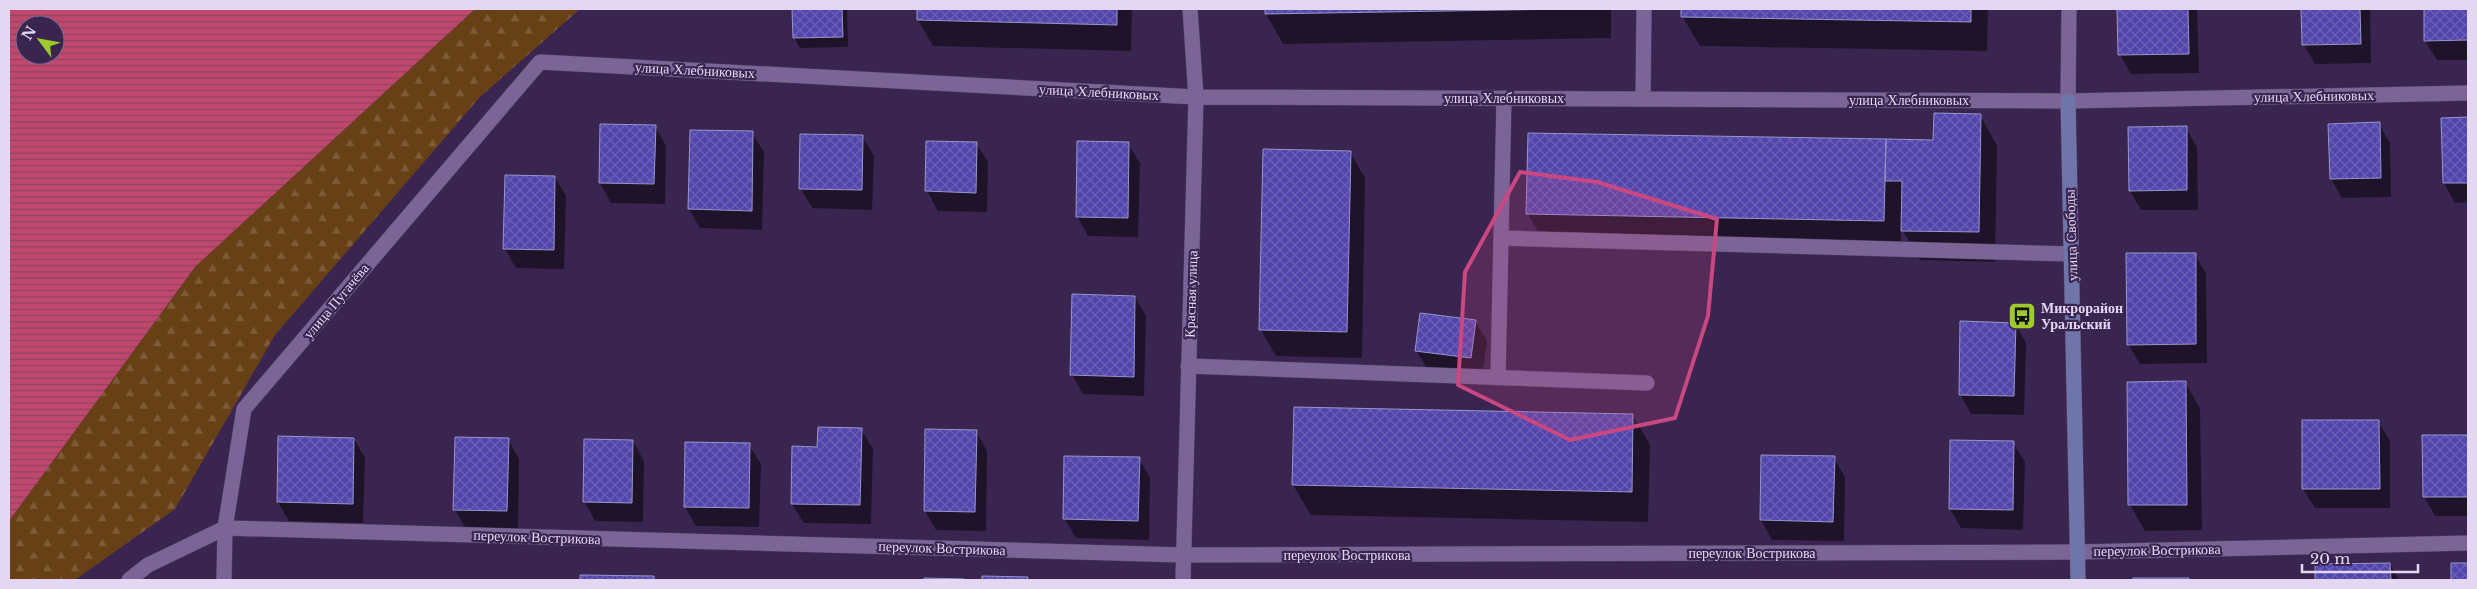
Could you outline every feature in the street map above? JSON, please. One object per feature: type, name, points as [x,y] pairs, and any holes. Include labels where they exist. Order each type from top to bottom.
[{"type":"street","name":"Красная улица","points":[[1183,580],[1196,97],[1190,9]]},
{"type":"street","points":[[1643,99],[1644,9]]},
{"type":"street","name":"улица Свободы","points":[[2068,9],[2068,101],[2078,580]]},
{"type":"street","name":"улица Хлебниковых","points":[[540,62],[1196,97],[2068,101],[2468,93]]},
{"type":"street","name":"улица Пугачёва","points":[[224,580],[226,528],[244,409],[540,62]]},
{"type":"street","points":[[1498,377],[1504,98]]},
{"type":"street","points":[[1502,238],[2072,254]]},
{"type":"street","points":[[1188,366],[1647,383]]},
{"type":"street","points":[[130,580],[148,565],[226,528]]},
{"type":"street","name":"переулок Вострикова","points":[[226,528],[1183,555],[2078,552],[2468,542]]},
{"type":"highlighted area","points":[[1520,172],[1597,182],[1717,219],[1708,316],[1675,418],[1570,440],[1458,385],[1465,272]]},
{"type":"green space","points":[[475,9],[580,9],[480,97],[275,335],[175,509],[75,580],[9,580],[9,521],[195,267]]},
{"type":"shaded area","points":[[9,9],[475,9],[195,267],[9,521]]},
{"type":"building","points":[[792,9],[842,9],[843,37],[793,38]]},
{"type":"building","points":[[917,9],[1117,9],[1117,25],[917,20]]},
{"type":"building","points":[[1265,9],[1567,9],[1265,14]]},
{"type":"building","points":[[1681,9],[1971,9],[1971,22],[1681,17]]},
{"type":"building","points":[[2117,9],[2188,9],[2189,54],[2118,55]]},
{"type":"building","points":[[2301,9],[2360,9],[2361,44],[2302,45]]},
{"type":"building","points":[[2424,9],[2468,9],[2468,40],[2424,41]]},
{"type":"building","points":[[1934,113],[1981,114],[1979,232],[1901,231],[1902,181],[1885,181],[1886,139],[1933,140]]},
{"type":"building","points":[[2468,117],[2468,183],[2443,183],[2441,118]]},
{"type":"building","points":[[2380,122],[2381,178],[2330,179],[2328,124]]},
{"type":"building","points":[[600,124],[656,125],[654,184],[599,183]]},
{"type":"building","points":[[2187,126],[2187,190],[2129,191],[2128,127]]},
{"type":"building","points":[[690,130],[753,131],[752,211],[688,209]]},
{"type":"building","points":[[1528,133],[1886,139],[1884,221],[1526,214]]},
{"type":"building","points":[[800,134],[863,135],[862,190],[799,189]]},
{"type":"building","points":[[926,141],[977,142],[976,193],[925,191]]},
{"type":"building","points":[[1077,141],[1129,142],[1128,218],[1076,217]]},
{"type":"building","points":[[1263,149],[1351,151],[1347,332],[1259,330]]},
{"type":"building","points":[[505,175],[555,176],[554,250],[503,249]]},
{"type":"building","points":[[2126,253],[2196,253],[2196,344],[2127,345]]},
{"type":"building","points":[[1072,294],[1135,296],[1134,377],[1070,375]]},
{"type":"building","points":[[1420,313],[1476,320],[1471,358],[1415,351]]},
{"type":"building","points":[[1960,321],[2016,323],[2014,396],[1959,395]]},
{"type":"building","points":[[2186,381],[2187,505],[2128,505],[2127,382]]},
{"type":"building","points":[[1294,407],[1633,414],[1632,492],[1292,485]]},
{"type":"building","points":[[2302,420],[2379,420],[2380,489],[2302,489]]},
{"type":"building","points":[[818,427],[862,428],[860,505],[791,504],[792,446],[817,447]]},
{"type":"building","points":[[925,429],[977,430],[975,512],[924,511]]},
{"type":"building","points":[[2422,435],[2468,435],[2468,497],[2423,497]]},
{"type":"building","points":[[278,436],[354,438],[353,504],[277,502]]},
{"type":"building","points":[[455,437],[509,438],[507,511],[453,510]]},
{"type":"building","points":[[584,439],[633,440],[632,503],[583,502]]},
{"type":"building","points":[[1950,440],[2014,441],[2013,510],[1949,509]]},
{"type":"building","points":[[685,442],[750,443],[749,508],[684,507]]},
{"type":"building","points":[[1761,455],[1835,456],[1833,522],[1760,520]]},
{"type":"building","points":[[1064,456],[1140,457],[1138,521],[1063,519]]},
{"type":"building","points":[[2390,563],[2391,580],[2315,580],[2315,564]]},
{"type":"building","points":[[2451,563],[2468,563],[2468,580],[2451,580]]},
{"type":"building","points":[[580,575],[654,576],[654,580],[580,580]]},
{"type":"building","points":[[982,576],[1028,577],[1027,580],[982,580]]},
{"type":"building","points":[[924,578],[964,579],[964,580],[924,580]]},
{"type":"building","points":[[2133,578],[2189,578],[2189,580],[2133,580]]},
{"type":"place","name":"Микрорайон Уральский","points":[[2022,316]]}]
